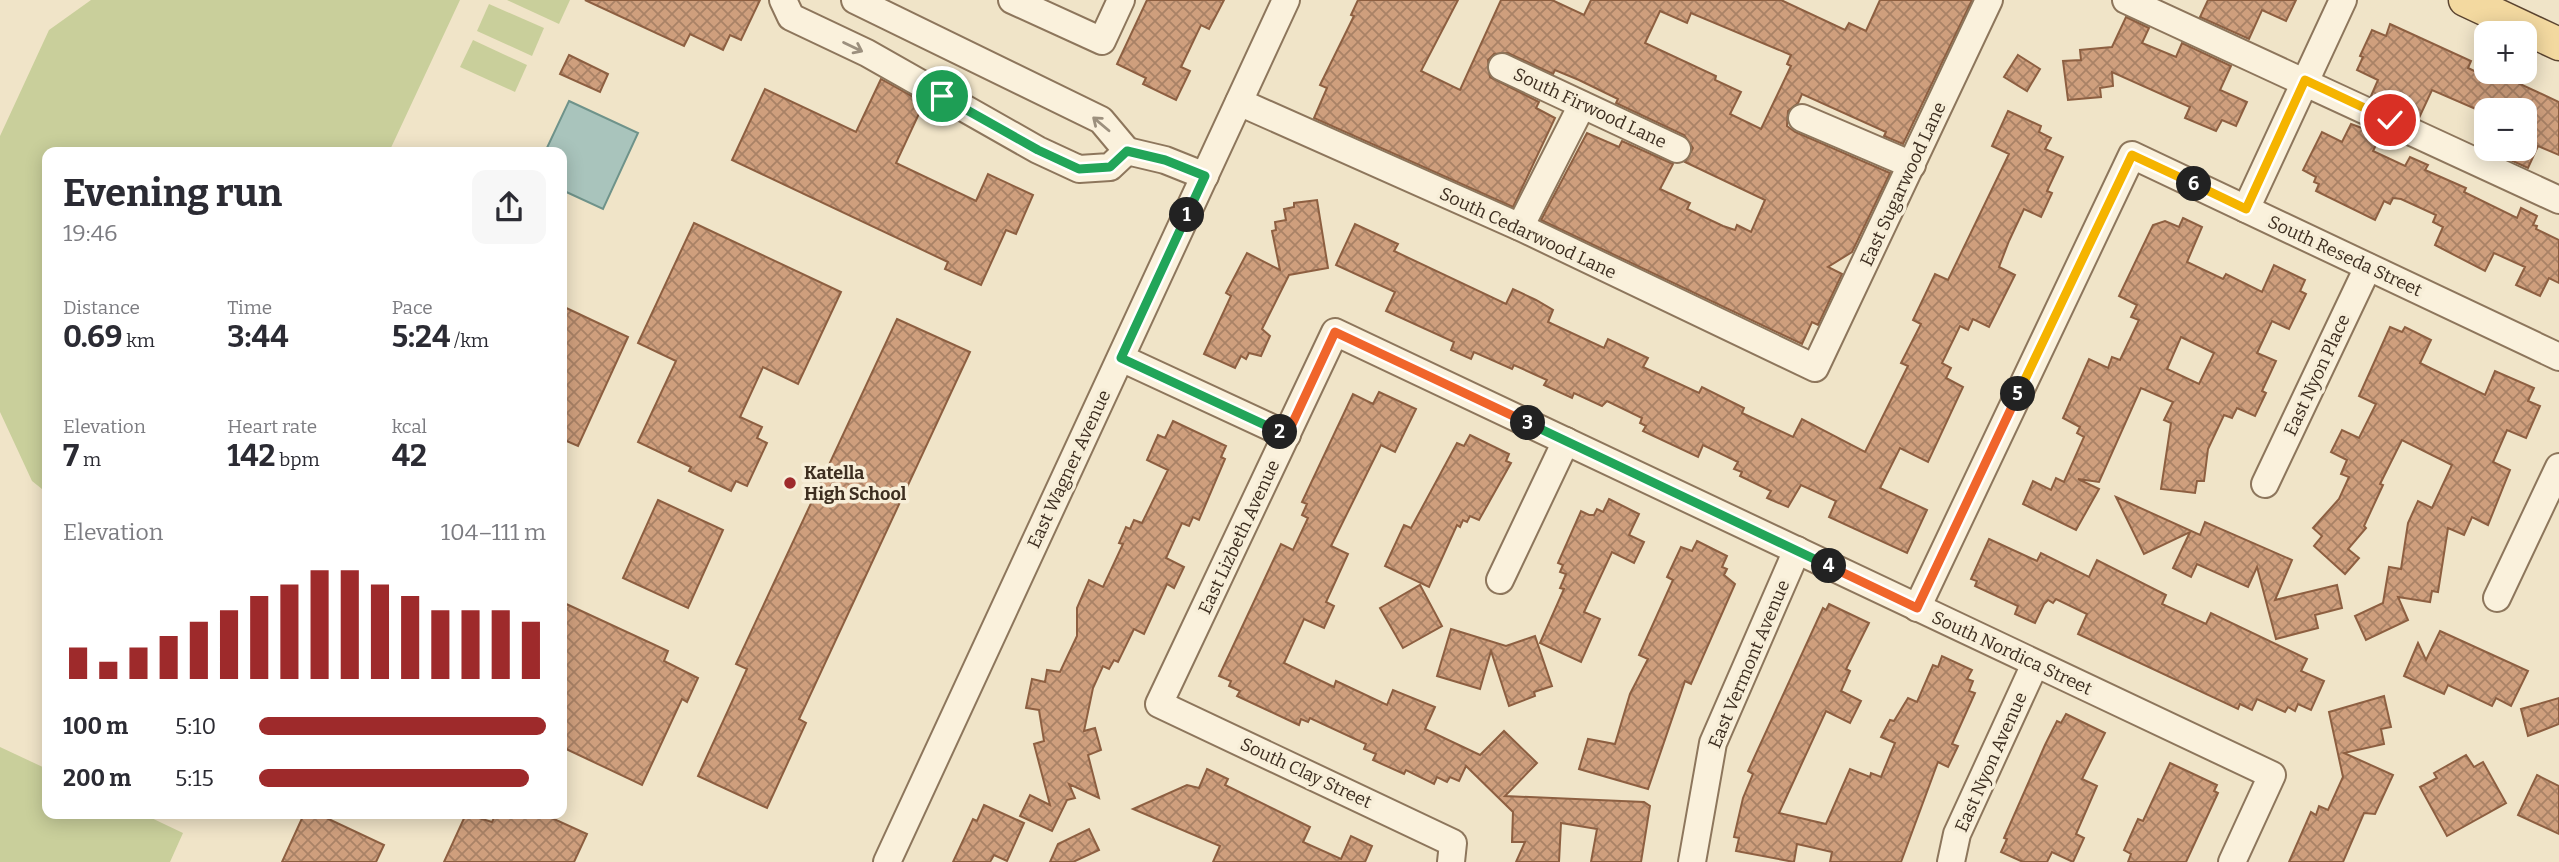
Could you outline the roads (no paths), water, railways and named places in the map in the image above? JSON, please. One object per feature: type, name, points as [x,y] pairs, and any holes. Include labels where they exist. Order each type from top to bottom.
[{"type":"main road","points":[[2465,0],[2559,44]]},
{"type":"street","points":[[855,0],[1101,120],[1127,151],[1165,160],[1205,176]]},
{"type":"street","points":[[1012,0],[1102,41],[1121,0]]},
{"type":"street","name":"East Wagner Avenue","points":[[887,862],[1286,0]]},
{"type":"street","name":"East Sugarwood Lane","points":[[1815,368],[1989,0]]},
{"type":"street","points":[[2126,0],[2305,80],[2559,200]]},
{"type":"street","points":[[2246,209],[2343,0]]},
{"type":"street","points":[[787,8],[1038,150],[1079,169],[1110,167],[1127,151]]},
{"type":"street","name":"South Firwood Lane","points":[[1502,67],[1677,149]]},
{"type":"street","name":"South Cedarwood Lane","points":[[1239,102],[1520,227],[1815,368]]},
{"type":"street","points":[[1520,227],[1582,105]]},
{"type":"street","points":[[1802,118],[1912,165]]},
{"type":"street","name":"South Reseda Street","points":[[1917,608],[2132,155],[2559,357]]},
{"type":"street","name":"East Nyon Place","points":[[2265,484],[2368,267]]},
{"type":"street","name":"South Nordica Street","points":[[1335,332],[2272,775],[2232,862]]},
{"type":"street","name":"East Lizbeth Avenue","points":[[1159,704],[1335,332]]},
{"type":"street","points":[[1121,358],[1287,435]]},
{"type":"street","points":[[1500,580],[1566,441]]},
{"type":"street","points":[[2497,598],[2559,467]]},
{"type":"street","name":"East Vermont Avenue","points":[[1692,862],[1713,743],[1797,550]]},
{"type":"street","name":"East Nyon Avenue","points":[[1951,862],[1957,834],[2035,664]]},
{"type":"street","name":"South Clay Street","points":[[1159,704],[1452,852]]},
{"type":"water","points":[[569,101],[638,133],[603,209],[567,192],[567,147],[547,147]]},
{"type":"place","name":"Katella High School","points":[[790,483]]}]
